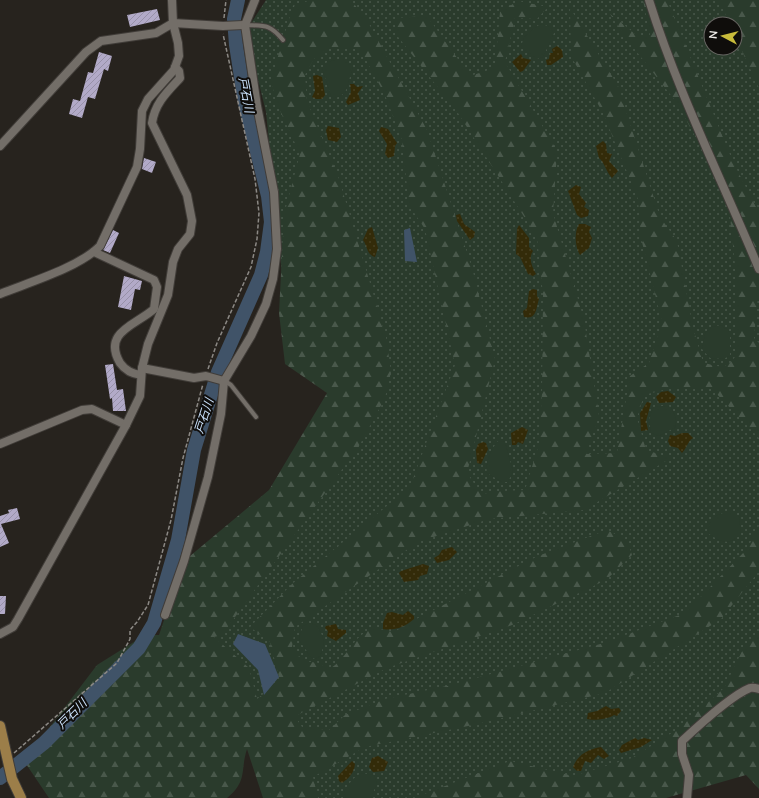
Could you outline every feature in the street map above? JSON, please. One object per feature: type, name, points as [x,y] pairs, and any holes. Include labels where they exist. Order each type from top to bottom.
[{"type":"main road","points":[[0,726],[12,779],[21,798]]},
{"type":"street","points":[[0,294],[77,262],[94,252],[100,246],[137,167],[140,149],[142,111],[148,99],[166,80],[175,67],[179,56],[178,43],[173,23],[172,0]]},
{"type":"street","points":[[165,614],[184,562],[208,477],[221,414],[224,381],[251,336],[266,304],[273,279],[277,249],[274,192],[257,106],[244,25],[255,0]]},
{"type":"street","points":[[649,0],[669,60],[713,166],[759,270]]},
{"type":"street","points":[[0,146],[91,49],[101,41],[156,33],[173,23],[224,26],[244,25]]},
{"type":"street","points":[[0,634],[12,627],[18,619],[126,425],[140,396],[142,371],[153,329],[168,294],[173,262],[178,249],[190,234],[192,221],[187,195],[152,123],[153,112],[160,100],[180,78],[179,71],[175,67]]},
{"type":"street","points":[[94,252],[154,280],[155,284],[156,299],[154,309],[146,316],[125,327],[118,335],[116,342],[116,354],[121,364],[133,374],[142,371],[194,378],[206,376],[224,381]]},
{"type":"street","points":[[0,444],[82,410],[92,409],[126,425]]},
{"type":"street","points":[[687,798],[689,775],[682,754],[682,741],[696,728],[740,694],[751,688],[759,688]]},
{"type":"lane","points":[[244,25],[263,26],[274,29],[283,40]]},
{"type":"lane","points":[[224,381],[231,385],[256,417]]},
{"type":"path","points":[[7,759],[117,663],[130,639],[130,630],[138,622],[148,605],[171,520],[183,458],[206,376],[217,343],[251,267],[259,213],[255,179],[223,35],[226,0]]},
{"type":"green space","points":[[266,0],[759,0],[759,768],[635,798],[264,798],[214,637],[337,398],[290,354],[266,112],[246,31]]},
{"type":"green space","points":[[311,0],[351,0],[368,22],[427,130],[472,268],[495,359],[467,473],[481,494],[525,490],[539,444],[542,392],[543,295],[537,237],[458,113],[395,33],[395,18],[427,16],[470,76],[495,68],[500,12],[518,1],[548,7],[537,19],[515,18],[505,62],[557,151],[553,213],[584,320],[599,416],[586,454],[617,453],[630,376],[649,363],[662,322],[641,238],[638,199],[603,113],[571,56],[570,8],[618,86],[660,217],[677,241],[693,328],[703,362],[714,366],[727,365],[734,359],[737,353],[735,265],[728,197],[677,103],[626,38],[610,14],[638,36],[650,35],[643,0],[667,0],[733,162],[759,213],[759,295],[754,338],[759,343],[759,438],[712,389],[671,388],[644,395],[637,418],[646,450],[671,458],[584,510],[489,519],[418,542],[295,627],[292,647],[303,661],[319,663],[329,669],[341,660],[365,632],[372,629],[380,629],[394,632],[538,556],[607,530],[627,540],[632,555],[606,580],[512,625],[387,668],[295,717],[302,727],[329,730],[345,715],[385,699],[447,686],[604,643],[685,613],[747,549],[759,526],[759,571],[721,619],[605,693],[473,725],[365,747],[313,777],[318,798],[263,798],[247,749],[241,781],[234,792],[227,798],[49,798],[24,761],[97,665],[145,635],[159,635],[184,561],[269,490],[327,393],[285,364],[279,313],[284,215],[300,154],[276,102],[271,80],[293,6]],"holes":[[[328,47],[359,47],[385,95],[402,140],[409,205],[425,229],[455,365],[410,487],[292,584],[250,627],[270,642],[280,681],[257,699],[249,668],[214,637],[222,635],[359,446],[385,398],[391,372],[386,337],[339,179],[307,101],[305,75],[313,60]]]},
{"type":"green space","points":[[720,0],[759,0],[759,88],[743,53],[743,16],[726,16]]},
{"type":"green space","points":[[540,24],[548,26],[554,33],[543,57],[537,59],[522,48],[522,44],[527,34]]},
{"type":"green space","points":[[343,60],[353,67],[345,93],[334,99],[331,96],[322,68],[327,62]]},
{"type":"green space","points":[[721,325],[730,332],[730,356],[723,359],[710,358],[702,349],[705,334],[711,327]]},
{"type":"green space","points":[[654,407],[671,407],[675,416],[676,427],[659,436],[651,433],[650,419]]},
{"type":"green space","points":[[498,441],[505,442],[513,471],[508,482],[502,482],[487,473],[489,456]]},
{"type":"green space","points":[[723,513],[734,513],[739,517],[741,533],[733,540],[725,542],[708,533],[711,520]]},
{"type":"green space","points":[[309,623],[316,625],[323,640],[323,647],[320,656],[315,659],[309,656],[299,638],[303,626]]},
{"type":"green space","points":[[759,636],[759,789],[746,775],[666,798],[414,798],[510,761],[573,776],[632,758],[678,729],[724,688],[745,645]]},
{"type":"green space","points":[[361,773],[374,775],[377,783],[371,798],[346,798],[344,792],[353,779]]},
{"type":"sand","points":[[557,46],[562,50],[563,57],[551,65],[547,65],[546,60],[549,59],[550,53],[553,53],[552,49]]},
{"type":"sand","points":[[521,54],[523,58],[531,60],[523,71],[520,72],[512,62]]},
{"type":"sand","points":[[317,75],[322,77],[325,95],[322,99],[312,97],[315,91],[313,76]]},
{"type":"sand","points":[[350,84],[354,84],[357,87],[363,86],[358,93],[360,100],[348,105],[346,102],[351,92]]},
{"type":"sand","points":[[328,126],[339,128],[341,137],[337,142],[328,140],[326,130]]},
{"type":"sand","points":[[381,127],[388,129],[397,143],[395,146],[394,156],[388,158],[385,154],[387,144],[379,131]]},
{"type":"sand","points":[[603,141],[606,144],[607,153],[612,154],[609,161],[618,171],[612,178],[599,158],[596,146]]},
{"type":"sand","points":[[576,185],[581,187],[579,194],[586,203],[584,207],[589,210],[588,216],[581,218],[577,215],[568,191]]},
{"type":"sand","points":[[460,214],[464,224],[475,232],[474,237],[470,240],[457,221],[456,215]]},
{"type":"sand","points":[[579,224],[585,224],[591,227],[589,232],[592,238],[589,248],[580,255],[576,240],[576,231]]},
{"type":"sand","points":[[519,225],[529,238],[529,247],[533,251],[531,260],[536,274],[533,276],[528,274],[520,257],[516,254],[517,229]]},
{"type":"sand","points":[[372,227],[378,248],[375,257],[370,254],[363,240],[368,229]]},
{"type":"sand","points":[[533,289],[537,290],[537,296],[539,299],[536,309],[534,315],[531,317],[524,317],[523,311],[527,308],[529,291]]},
{"type":"sand","points":[[668,391],[676,397],[673,402],[659,403],[656,397],[661,392]]},
{"type":"sand","points":[[647,402],[651,403],[646,421],[648,430],[641,431],[640,413]]},
{"type":"sand","points":[[522,427],[528,430],[523,444],[518,442],[516,445],[512,445],[511,433]]},
{"type":"sand","points":[[682,433],[688,433],[693,438],[689,441],[682,453],[678,448],[670,446],[668,441],[670,435],[675,436]]},
{"type":"sand","points":[[483,442],[486,443],[488,449],[481,464],[477,463],[476,450],[478,444]]},
{"type":"sand","points":[[452,547],[457,552],[449,560],[437,563],[434,558],[439,555],[442,550]]},
{"type":"sand","points":[[423,564],[429,566],[427,574],[420,576],[418,580],[404,582],[399,573],[401,571]]},
{"type":"sand","points":[[408,611],[414,616],[414,619],[411,622],[395,629],[383,629],[383,623],[387,613],[392,612],[403,615]]},
{"type":"sand","points":[[336,624],[338,629],[346,630],[346,633],[336,641],[327,636],[328,631],[325,628],[326,626]]},
{"type":"sand","points":[[606,706],[611,709],[619,708],[621,711],[617,716],[614,715],[609,718],[597,720],[587,719],[588,713],[597,711]]},
{"type":"sand","points":[[635,738],[638,740],[644,738],[652,740],[641,747],[621,753],[619,750],[622,745]]},
{"type":"sand","points":[[601,747],[609,756],[604,759],[598,755],[591,763],[585,761],[581,771],[577,771],[573,767],[581,755],[592,749]]},
{"type":"sand","points":[[378,756],[388,762],[384,771],[373,772],[369,767],[372,758]]},
{"type":"sand","points":[[352,761],[355,764],[354,770],[342,783],[339,781],[338,776]]},
{"type":"water","points":[[410,228],[417,262],[405,261],[404,230]]},
{"type":"water","points":[[238,634],[265,644],[279,677],[264,695],[258,670],[233,644]]},
{"type":"building","points":[[157,9],[160,20],[130,27],[127,15]]},
{"type":"building","points":[[99,52],[112,56],[108,71],[104,69],[95,99],[88,97],[82,118],[69,114],[73,99],[80,101],[88,72],[93,73]]},
{"type":"building","points":[[144,158],[156,162],[152,173],[142,169]]},
{"type":"building","points":[[113,230],[119,233],[110,253],[103,250]]},
{"type":"building","points":[[124,276],[142,281],[140,290],[135,289],[131,310],[118,307]]},
{"type":"building","points":[[113,364],[117,390],[123,389],[126,411],[113,411],[112,398],[110,399],[105,365]]},
{"type":"building","points":[[17,508],[20,519],[1,524],[9,543],[0,547],[0,516],[9,513],[8,510]]},
{"type":"building","points":[[0,596],[6,596],[5,614],[0,614]]},
{"type":"waterway","name":"戸石川","points":[[0,778],[44,743],[139,648],[154,623],[178,540],[194,450],[218,372],[261,275],[267,252],[271,222],[268,196],[245,103],[236,45],[234,19],[238,0]]}]
